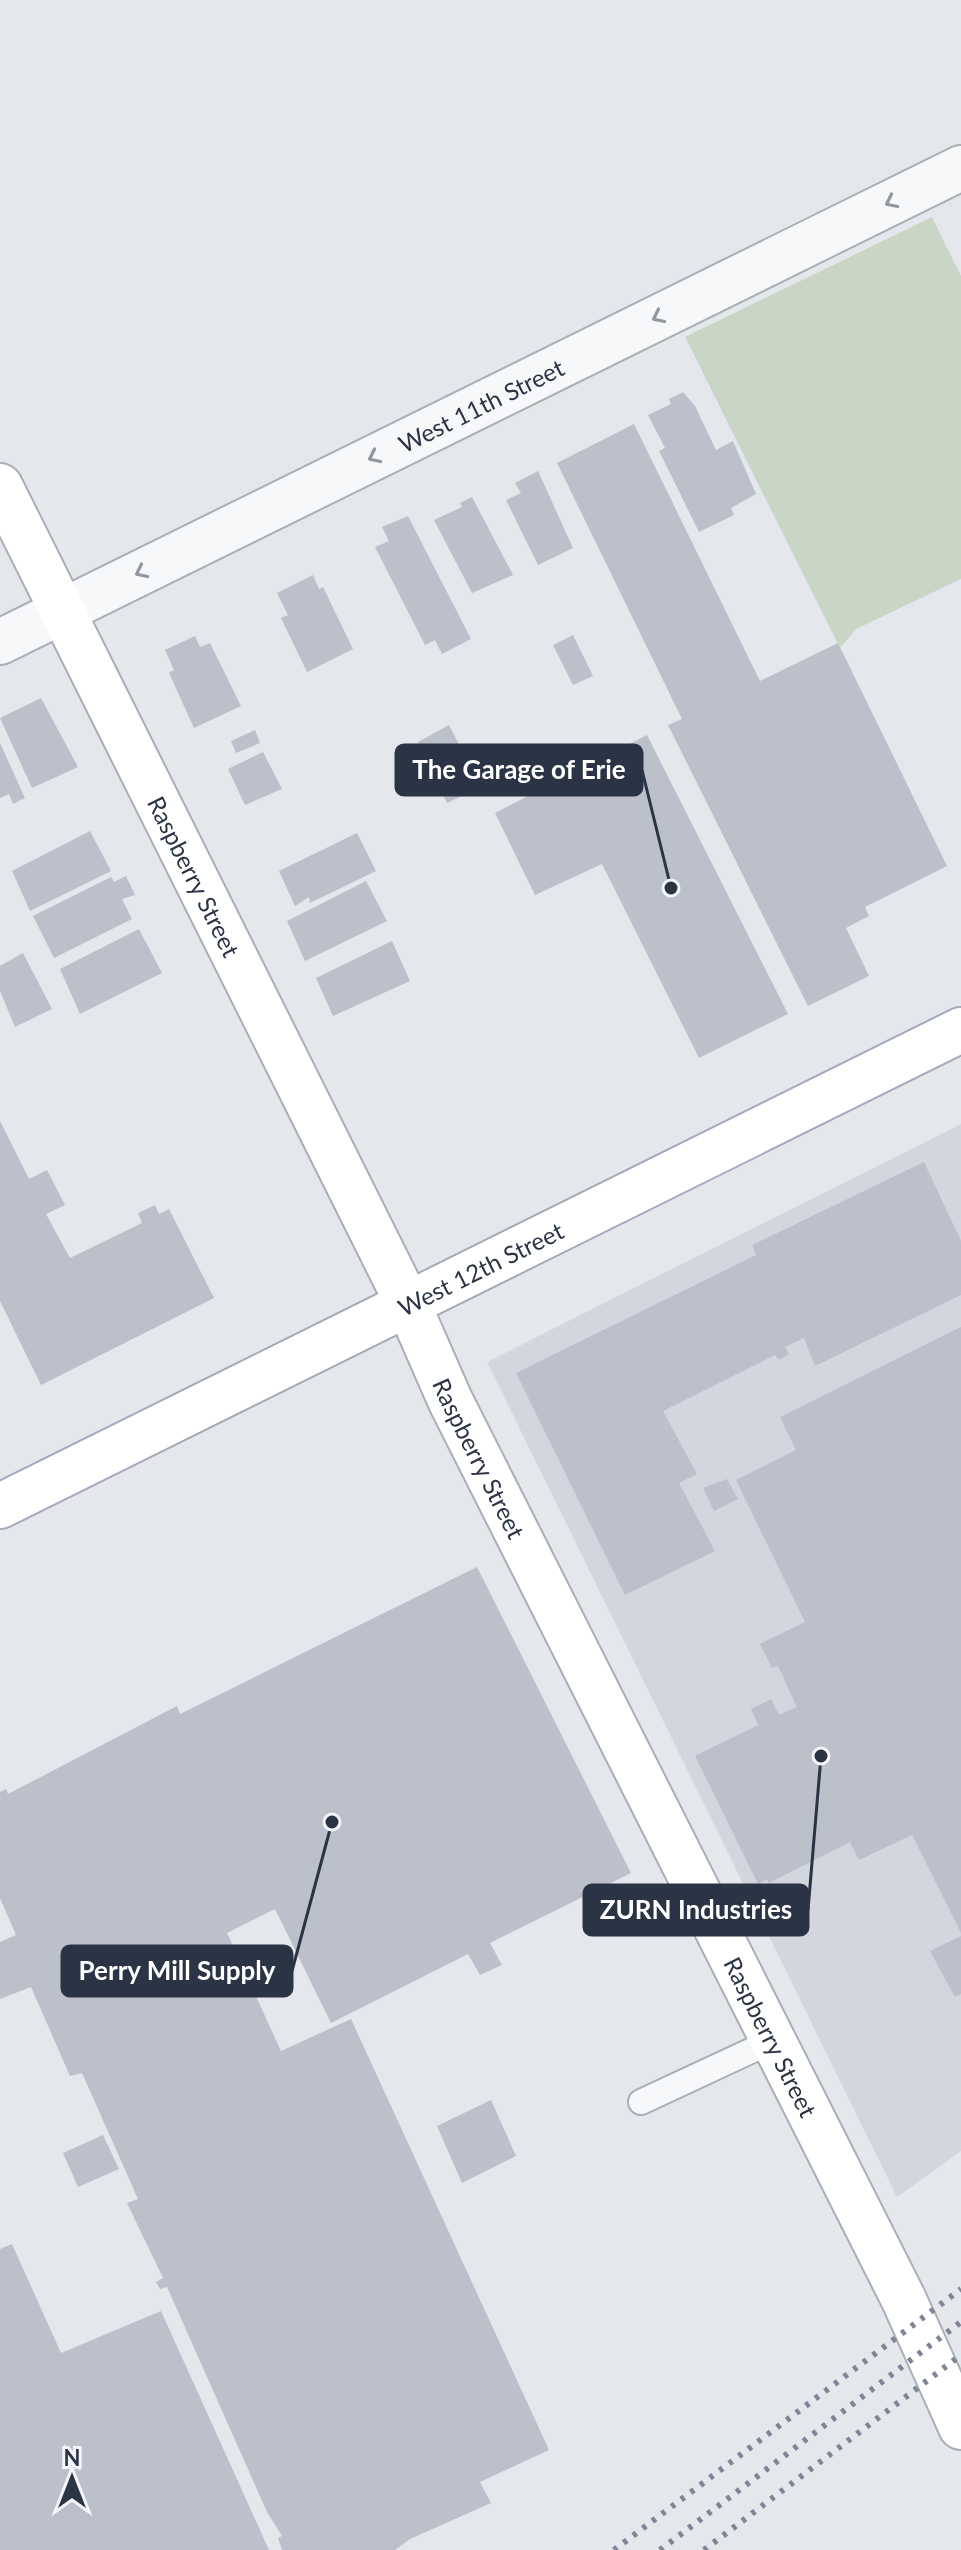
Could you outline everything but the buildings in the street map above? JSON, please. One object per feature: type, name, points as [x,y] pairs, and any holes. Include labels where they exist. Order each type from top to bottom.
[{"type":"street","name":"West 11th Street","points":[[0,642],[961,168]]},
{"type":"street","name":"Raspberry Street","points":[[0,486],[408,1304],[450,1400],[904,2300],[961,2427]]},
{"type":"street","name":"West 12th Street","points":[[0,1506],[961,1030]]},
{"type":"lane","points":[[641,2102],[774,2040]]},
{"type":"shaded area","points":[[961,1124],[961,2151],[897,2197],[487,1362]]},
{"type":"green space","points":[[932,217],[961,276],[961,579],[856,629],[840,648],[685,337]]},
{"type":"railway","points":[[614,2550],[961,2289]]},
{"type":"railway","points":[[660,2550],[961,2322]]},
{"type":"railway","points":[[704,2550],[961,2355]]},
{"type":"place","name":"The Garage of Erie","points":[[671,888]]},
{"type":"place","name":"ZURN Industries","points":[[821,1756]]},
{"type":"place","name":"Perry Mill Supply","points":[[332,1822]]}]
